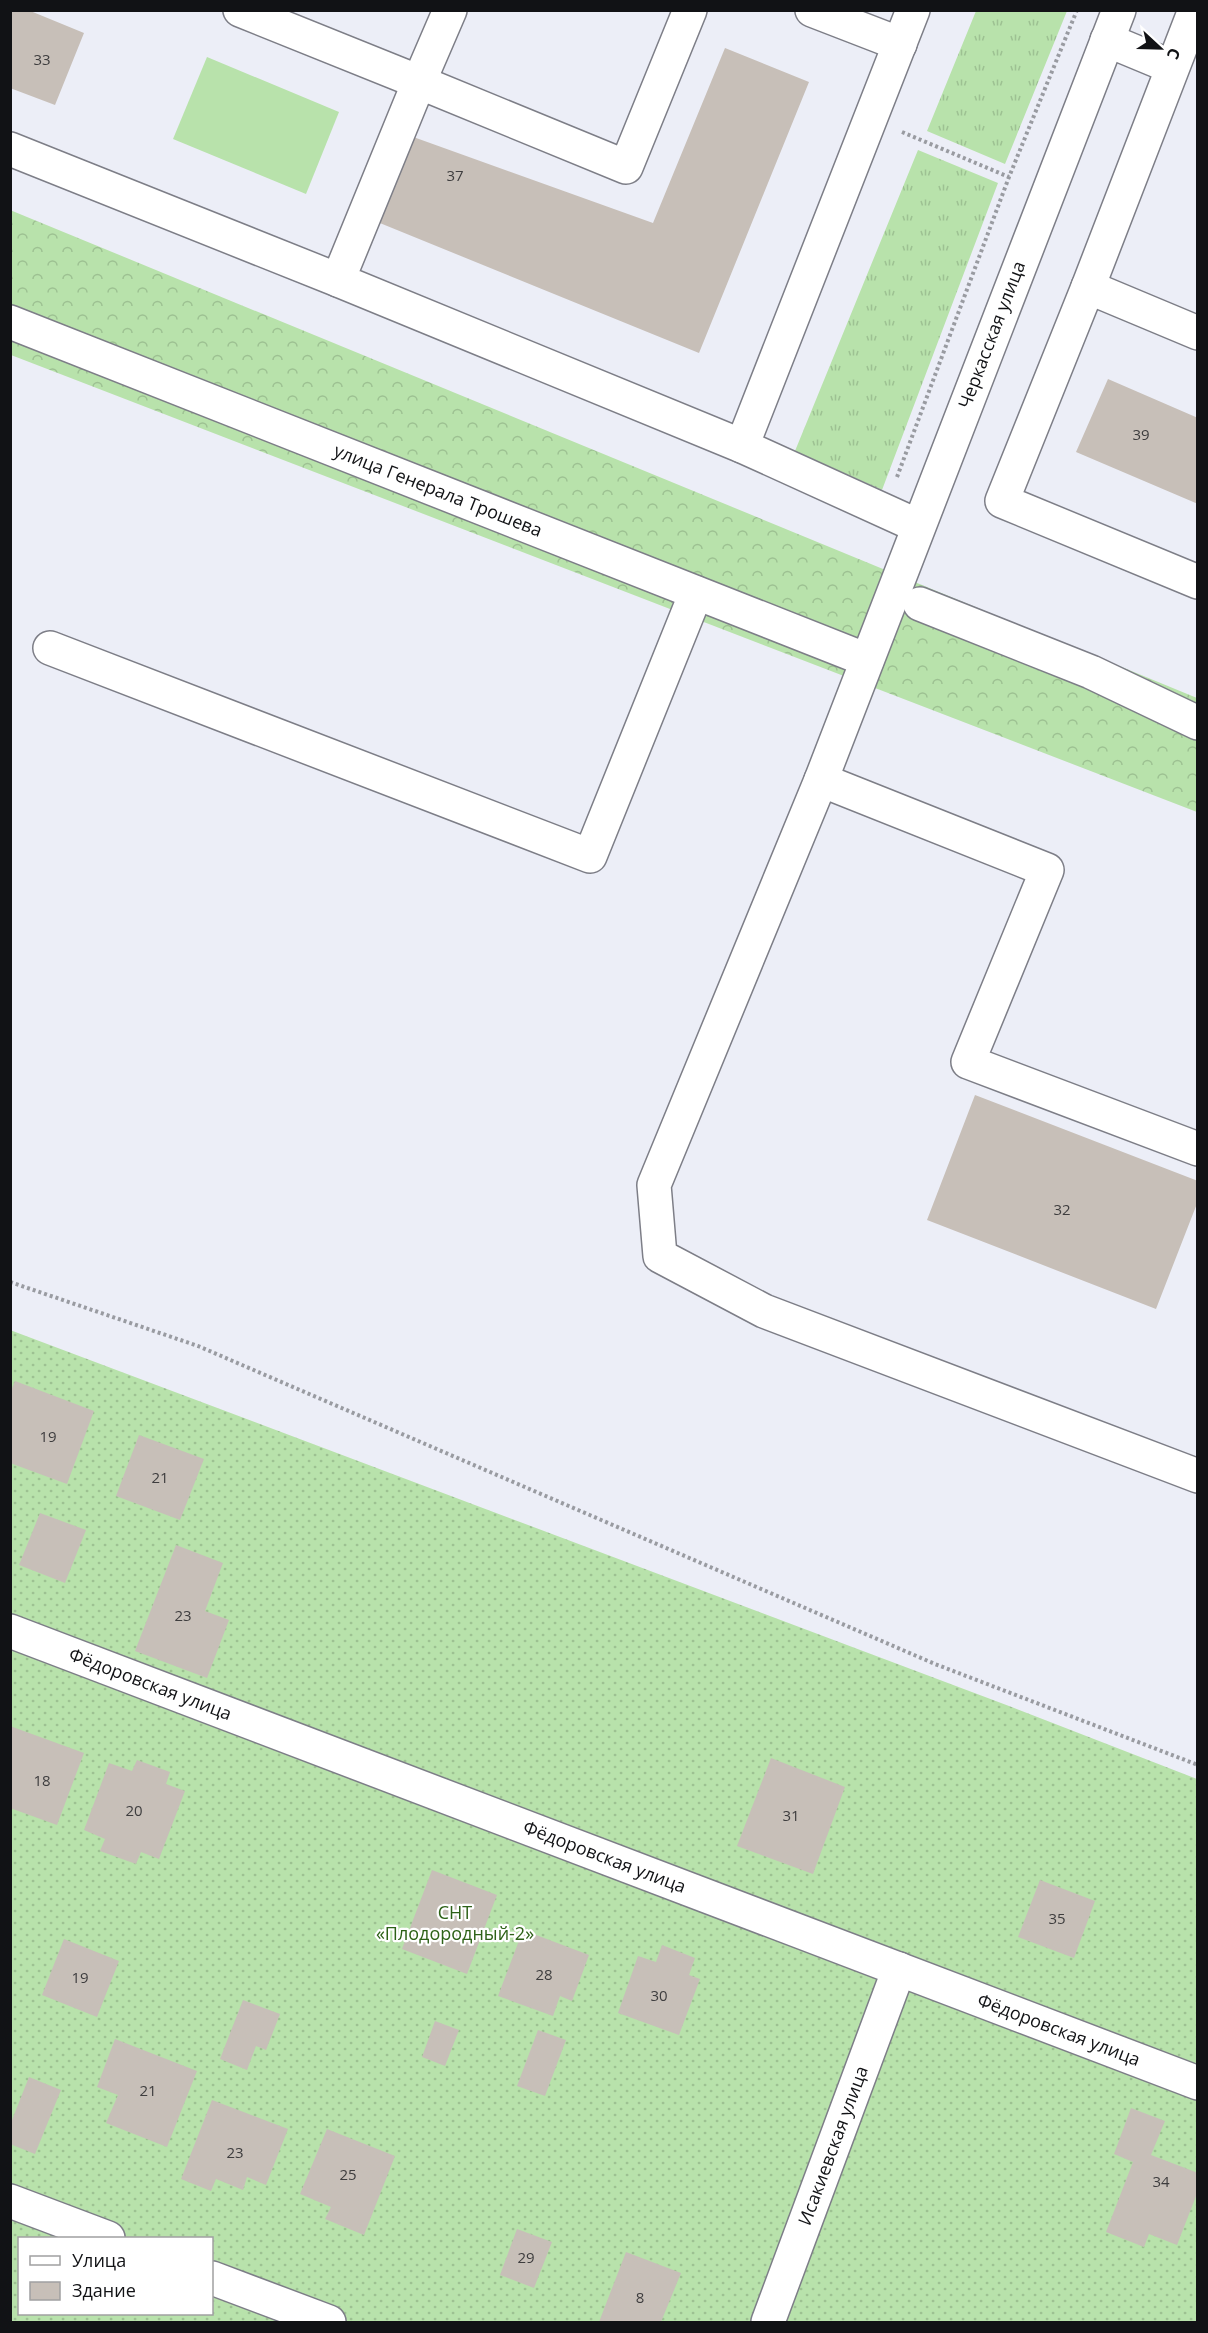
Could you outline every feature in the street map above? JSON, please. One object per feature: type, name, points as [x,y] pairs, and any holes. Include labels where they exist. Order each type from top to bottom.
[{"type":"street","points":[[240,10],[626,167],[690,10]]},
{"type":"street","points":[[338,280],[450,10]]},
{"type":"street","points":[[812,10],[900,44]]},
{"type":"street","points":[[742,446],[913,10]]},
{"type":"street","points":[[1195,10],[1002,501],[1197,582]]},
{"type":"street","points":[[1113,25],[1172,67]]},
{"type":"street","name":"Черкасская улица","points":[[1113,25],[821,780],[654,1185],[660,1256],[764,1311],[1197,1476]]},
{"type":"street","points":[[10,149],[338,280],[742,446],[918,526]]},
{"type":"street","points":[[1088,287],[1197,333]]},
{"type":"street","name":"улица Генерала Трошева","points":[[10,322],[867,660]]},
{"type":"street","points":[[50,648],[590,856],[696,593]]},
{"type":"street","points":[[920,604],[1091,672],[1197,723]]},
{"type":"street","points":[[821,780],[1047,870],[968,1062],[1197,1149]]},
{"type":"street","name":"Фёдоровская улица","points":[[10,1631],[1197,2084]]},
{"type":"street","name":"Исакиевская улица","points":[[768,2322],[899,1969]]},
{"type":"street","points":[[10,2201],[105,2237]]},
{"type":"street","points":[[213,2278],[329,2322]]},
{"type":"path","points":[[885,510],[1009,177],[1077,10]]},
{"type":"path","points":[[870,118],[1009,177]]},
{"type":"path","points":[[10,1282],[198,1346],[924,1660],[1197,1765]]},
{"type":"green space","points":[[976,11],[1067,11],[1005,164],[927,131]]},
{"type":"green space","points":[[207,57],[339,112],[306,194],[173,139]]},
{"type":"green space","points":[[918,150],[998,183],[882,490],[795,451]]},
{"type":"green space","points":[[10,210],[1197,698],[1197,812],[11,355]]},
{"type":"green space","name":"СНТ «Плодородный-2»","points":[[10,1330],[1197,1779],[1197,2322],[11,2322]]},
{"type":"building","points":[[10,10],[28,10],[84,33],[55,105],[10,88]]},
{"type":"building","points":[[725,48],[809,82],[699,353],[370,219],[405,134],[653,223]]},
{"type":"building","points":[[1108,379],[1198,418],[1198,504],[1076,452]]},
{"type":"building","points":[[975,1095],[1198,1181],[1198,1201],[1156,1309],[927,1220]]},
{"type":"building","points":[[15,1381],[94,1411],[67,1484],[10,1463],[10,1393]]},
{"type":"building","points":[[139,1435],[204,1459],[180,1520],[116,1496]]},
{"type":"building","points":[[40,1513],[86,1530],[65,1583],[19,1565]]},
{"type":"building","points":[[176,1545],[223,1563],[205,1611],[229,1620],[207,1678],[135,1651]]},
{"type":"building","points":[[10,1726],[84,1753],[57,1825],[10,1808]]},
{"type":"building","points":[[771,1758],[845,1787],[813,1874],[737,1846]]},
{"type":"building","points":[[137,1760],[170,1772],[166,1784],[185,1791],[159,1859],[141,1852],[136,1864],[100,1851],[105,1839],[84,1830],[109,1763],[132,1771]]},
{"type":"building","points":[[432,1870],[497,1895],[467,1974],[402,1949]]},
{"type":"building","points":[[1040,1880],[1095,1901],[1074,1958],[1018,1937]]},
{"type":"building","points":[[523,1930],[589,1955],[572,2001],[560,1996],[553,2016],[498,1996]]},
{"type":"building","points":[[64,1939],[119,1961],[97,2017],[42,1995]]},
{"type":"building","points":[[662,1945],[695,1958],[689,1975],[700,1979],[679,2035],[618,2013],[638,1956],[656,1962]]},
{"type":"building","points":[[243,2000],[280,2014],[266,2050],[256,2046],[247,2070],[220,2059]]},
{"type":"building","points":[[435,2021],[459,2030],[445,2066],[422,2057]]},
{"type":"building","points":[[538,2030],[566,2040],[545,2096],[517,2086]]},
{"type":"building","points":[[115,2039],[197,2071],[167,2147],[106,2123],[118,2095],[97,2087]]},
{"type":"building","points":[[29,2077],[61,2090],[35,2154],[10,2144],[10,2125]]},
{"type":"building","points":[[212,2100],[288,2129],[266,2185],[247,2177],[243,2190],[216,2179],[211,2191],[181,2179]]},
{"type":"building","points":[[1131,2108],[1165,2121],[1151,2155],[1198,2173],[1198,2191],[1177,2245],[1149,2234],[1144,2247],[1106,2232],[1133,2162],[1114,2154]]},
{"type":"building","points":[[327,2129],[395,2156],[364,2235],[325,2219],[331,2207],[300,2194]]},
{"type":"building","points":[[517,2229],[552,2242],[534,2288],[500,2275]]},
{"type":"building","points":[[626,2252],[681,2273],[661,2322],[599,2322]]}]
